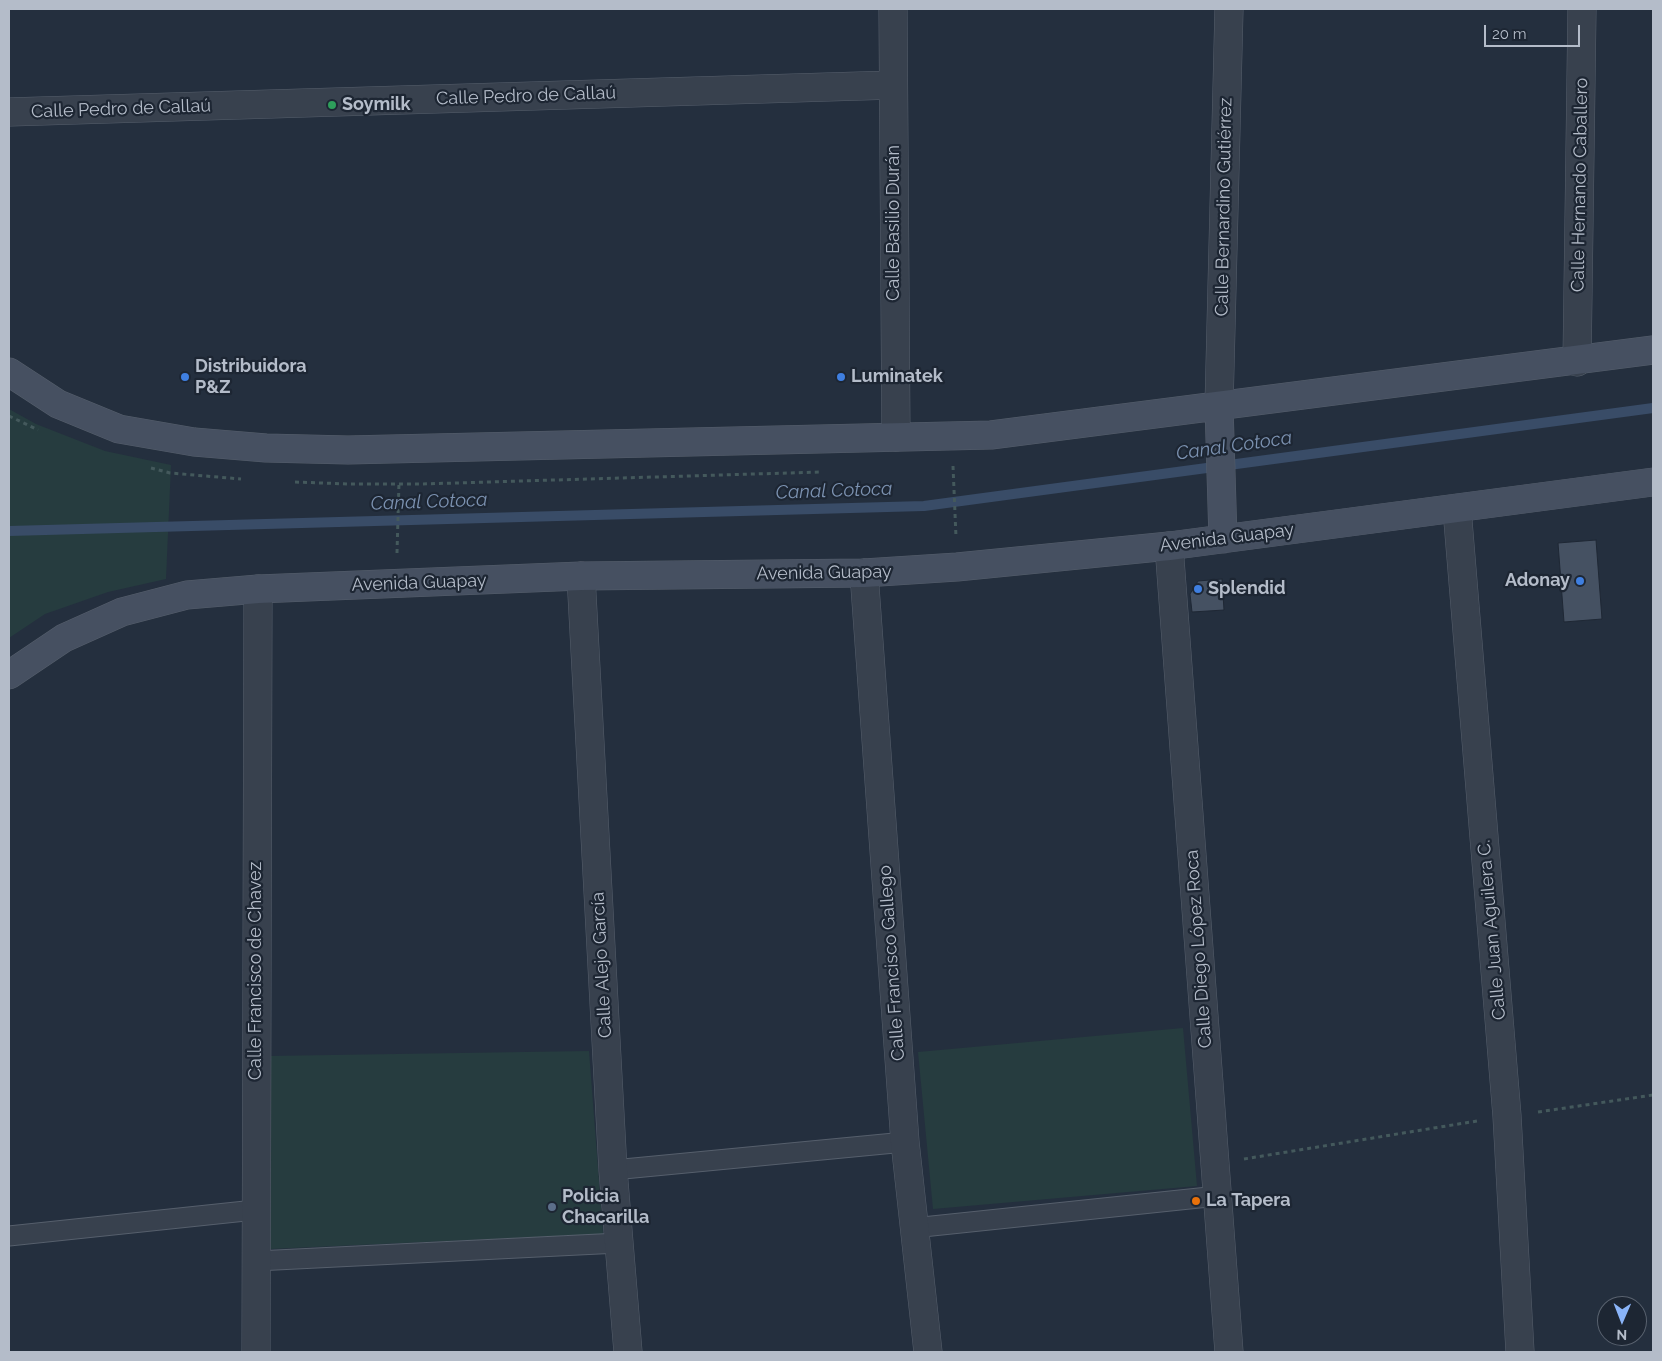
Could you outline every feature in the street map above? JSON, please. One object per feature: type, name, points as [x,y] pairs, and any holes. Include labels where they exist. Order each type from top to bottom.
[{"type":"main road","points":[[9,372],[58,404],[119,429],[194,442],[266,448],[356,450],[991,435],[1578,362],[1653,350]]},
{"type":"main road","points":[[1219,406],[1222,539]]},
{"type":"main road","name":"Avenida Guapay","points":[[9,676],[64,638],[122,612],[186,595],[258,589],[581,576],[864,573],[957,567],[1169,546],[1653,482]]},
{"type":"street","name":"Calle Basilio Durán","points":[[893,9],[896,437]]},
{"type":"street","name":"Calle Bernardino Gutiérrez","points":[[1219,406],[1229,9]]},
{"type":"street","name":"Calle Hernando Caballero","points":[[1578,362],[1582,9]]},
{"type":"street","name":"Calle Pedro de Callaú","points":[[9,112],[893,85]]},
{"type":"street","name":"Calle Juan Aguilera C.","points":[[1457,508],[1507,1116],[1520,1352]]},
{"type":"street","name":"Calle Diego López Roca","points":[[1169,546],[1229,1352]]},
{"type":"street","name":"Calle Francisco Gallego","points":[[864,573],[905,1142],[928,1352]]},
{"type":"street","name":"Calle Alejo García","points":[[581,576],[613,1170],[628,1352]]},
{"type":"street","name":"Calle Francisco de Chavez","points":[[256,1352],[258,589]]},
{"type":"lane","points":[[613,1170],[905,1142]]},
{"type":"lane","points":[[913,1228],[1218,1196]]},
{"type":"lane","points":[[9,1236],[255,1210]]},
{"type":"lane","points":[[256,1261],[619,1243]]},
{"type":"path","points":[[953,464],[956,528]]},
{"type":"path","points":[[398,552],[399,484]]},
{"type":"path","points":[[957,540],[962,540]]},
{"type":"path","points":[[1216,1164],[1507,1116],[1653,1095]]},
{"type":"green space","points":[[9,409],[36,424],[105,451],[171,465],[166,579],[108,592],[45,614],[9,638]]},
{"type":"green space","points":[[1183,1028],[1197,1186],[933,1209],[918,1052]]},
{"type":"green space","points":[[589,1051],[603,1234],[270,1249],[267,1056]]},
{"type":"building","name":"Adonay","points":[[1596,540],[1602,619],[1564,622],[1558,543]]},
{"type":"building","points":[[1222,579],[1224,610],[1192,612],[1190,594],[1198,581]]},
{"type":"waterway","name":"Canal Cotoca","points":[[9,531],[924,506],[1653,408]]},
{"type":"place","name":"Soymilk","points":[[332,105]]},
{"type":"place","name":"Distribuidora P&Z","points":[[185,377]]},
{"type":"place","name":"Luminatek","points":[[841,377]]},
{"type":"place","name":"Adonay","points":[[1580,581]]},
{"type":"place","name":"Splendid","points":[[1198,589]]},
{"type":"place","name":"La Tapera","points":[[1196,1201]]},
{"type":"place","name":"Policia Chacarilla","points":[[552,1207]]}]
